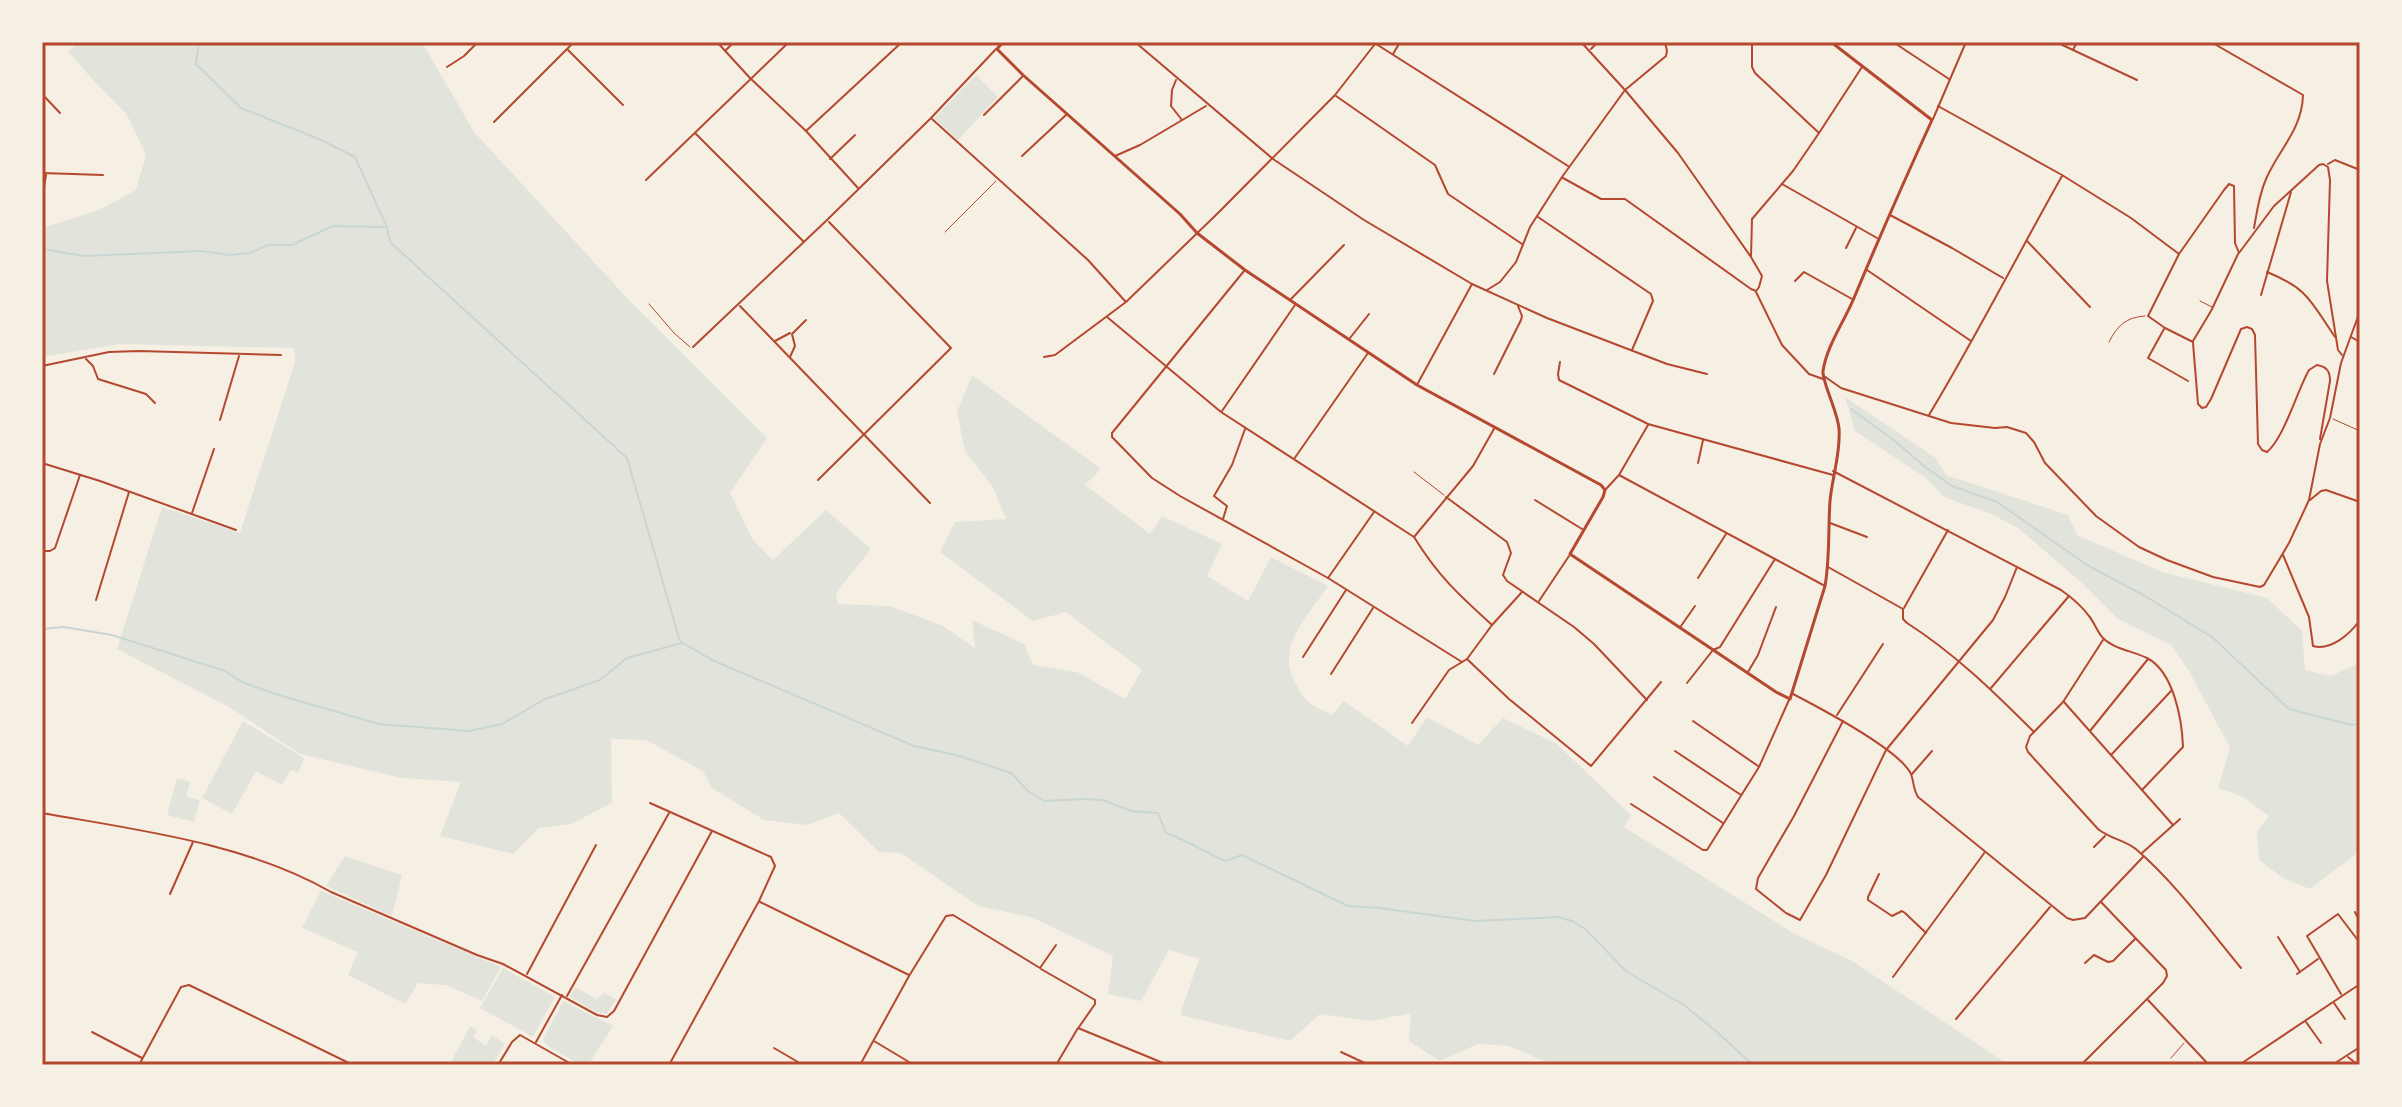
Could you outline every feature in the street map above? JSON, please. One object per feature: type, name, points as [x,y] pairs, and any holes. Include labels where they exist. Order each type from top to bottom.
[{"type":"street","points":[[447,67],[478,42]]},
{"type":"street","points":[[494,122],[574,42]]},
{"type":"street","points":[[717,42],[858,188]]},
{"type":"street","points":[[726,50],[734,42]]},
{"type":"street","points":[[646,180],[789,42]]},
{"type":"street","points":[[806,131],[902,42]]},
{"type":"street","points":[[693,347],[931,118],[1003,42]]},
{"type":"street","points":[[1135,42],[1273,159],[1353,213],[1472,284],[1667,364],[1707,374]]},
{"type":"street","points":[[1393,55],[1400,42]]},
{"type":"street","points":[[1581,42],[1678,153],[1762,276],[1756,291]]},
{"type":"street","points":[[1590,50],[1598,42]]},
{"type":"street","points":[[1486,291],[1500,282],[1516,262],[1530,227],[1569,166],[1625,90],[1666,56],[1665,42]]},
{"type":"street","points":[[1752,42],[1752,67],[1755,73],[1819,133]]},
{"type":"street","points":[[1831,42],[1932,120]]},
{"type":"street","points":[[1893,42],[1950,80]]},
{"type":"street","points":[[1631,804],[1707,850],[1759,767],[1790,699],[1828,567],[1829,523],[1839,426],[1823,377],[1832,343],[1854,300],[1966,42]]},
{"type":"street","points":[[2056,42],[2137,80]]},
{"type":"street","points":[[2073,51],[2077,42]]},
{"type":"street","points":[[2211,42],[2303,95],[2303,108],[2296,130],[2281,149],[2261,193],[2253,232]]},
{"type":"street","points":[[1044,357],[1055,355],[1126,302],[1335,95],[1374,43],[1569,166]]},
{"type":"street","points":[[567,49],[623,105]]},
{"type":"street","points":[[997,49],[1180,214],[1197,233],[1245,270],[1417,385],[1596,482],[1605,490]]},
{"type":"street","points":[[1751,257],[1752,219],[1819,133],[1862,67]]},
{"type":"street","points":[[984,115],[1023,75]]},
{"type":"street","points":[[1177,79],[1172,90],[1171,106],[1182,120]]},
{"type":"street","points":[[42,94],[60,113]]},
{"type":"street","points":[[1335,95],[1435,165],[1448,194],[1523,244]]},
{"type":"street","points":[[1115,156],[1207,105]]},
{"type":"street","points":[[1938,106],[2062,175],[2131,218],[2179,254]]},
{"type":"street","points":[[1022,156],[1067,114]]},
{"type":"street","points":[[931,118],[1088,260],[1126,302]]},
{"type":"street","points":[[694,132],[804,242]]},
{"type":"street","points":[[830,159],[855,135]]},
{"type":"street","points":[[1562,177],[1601,199],[1625,199],[1756,291],[1782,345],[1809,374],[1823,377],[1841,388],[1951,423],[2007,427],[2026,433],[2045,463],[2096,516],[2139,547],[2213,577],[2260,587],[2283,554],[2309,500],[2330,391],[2330,373],[2317,365],[2309,370],[2280,434],[2267,452],[2258,444],[2255,335],[2252,329],[2241,329],[2211,399],[2202,408],[2198,404],[2193,342],[2239,253],[2274,206],[2319,165],[2335,160],[2360,170]]},
{"type":"street","points":[[2327,165],[2330,199],[2327,281],[2339,352],[2344,355]]},
{"type":"street","points":[[42,199],[44,174],[103,175]]},
{"type":"street","points":[[1929,416],[1973,342],[2062,175]]},
{"type":"street","points":[[1782,184],[1879,239]]},
{"type":"street","points":[[2193,342],[2148,316],[2179,254],[2231,184],[2235,193],[2235,249],[2239,253]]},
{"type":"street","points":[[2261,295],[2292,191]]},
{"type":"street","points":[[1889,215],[2005,279]]},
{"type":"street","points":[[1537,217],[1651,294],[1653,301],[1632,350]]},
{"type":"street","points":[[818,480],[951,348],[827,220]]},
{"type":"street","points":[[1846,248],[1856,227]]},
{"type":"street","points":[[2026,241],[2090,307]]},
{"type":"street","points":[[1291,300],[1344,245]]},
{"type":"street","points":[[1866,269],[1973,342]]},
{"type":"street","points":[[1245,270],[1112,433],[1112,437],[1152,478],[1328,578],[1462,662]]},
{"type":"street","points":[[2266,271],[2305,292],[2336,338]]},
{"type":"street","points":[[1795,281],[1804,272],[1854,300]]},
{"type":"street","points":[[1417,385],[1472,284]]},
{"type":"street","points":[[1221,412],[1296,304]]},
{"type":"street","points":[[739,305],[930,503]]},
{"type":"street","points":[[1494,374],[1521,320],[1518,305]]},
{"type":"street","points":[[2320,444],[2330,418],[2344,355],[2360,311]]},
{"type":"street","points":[[1349,339],[1369,314]]},
{"type":"street","points":[[1107,317],[1221,412],[1414,537],[1448,585],[1492,625]]},
{"type":"street","points":[[775,342],[788,333],[792,334],[806,320]]},
{"type":"street","points":[[2165,328],[2148,358],[2188,381]]},
{"type":"street","points":[[790,358],[795,346],[792,334]]},
{"type":"street","points":[[2351,337],[2360,342]]},
{"type":"street","points":[[42,366],[109,352],[281,355]]},
{"type":"street","points":[[1293,460],[1369,352]]},
{"type":"street","points":[[220,420],[239,353]]},
{"type":"street","points":[[84,358],[93,366],[98,379],[146,394],[155,403]]},
{"type":"street","points":[[1560,362],[1559,380],[1648,424],[1833,473],[1948,530],[2069,596],[2089,616],[2103,639],[2148,659],[2159,667],[2173,689],[2183,747],[2142,790]]},
{"type":"street","points":[[1539,602],[1648,424]]},
{"type":"street","points":[[1414,537],[1473,466],[1495,426]]},
{"type":"street","points":[[1223,519],[1227,506],[1214,496],[1232,465],[1246,428]]},
{"type":"street","points":[[1698,463],[1704,439]]},
{"type":"street","points":[[192,514],[214,449]]},
{"type":"street","points":[[42,463],[236,530]]},
{"type":"street","points":[[42,551],[55,548],[80,475]]},
{"type":"street","points":[[1619,475],[1825,586]]},
{"type":"street","points":[[2309,500],[2326,490],[2360,502]]},
{"type":"street","points":[[96,600],[129,491]]},
{"type":"street","points":[[1446,497],[1507,542],[1511,548],[1503,575],[1507,581],[1594,644],[1647,700]]},
{"type":"street","points":[[1535,500],[1584,530]]},
{"type":"street","points":[[1328,578],[1375,511]]},
{"type":"street","points":[[1829,523],[1867,537]]},
{"type":"street","points":[[1948,530],[1903,609],[1903,619],[1959,661],[2034,732]]},
{"type":"street","points":[[1698,578],[1726,533]]},
{"type":"street","points":[[1570,554],[1790,699]]},
{"type":"street","points":[[2283,554],[2309,617],[2313,646],[2323,648],[2329,645],[2352,631],[2360,620]]},
{"type":"street","points":[[1687,683],[1713,650],[1720,647],[1775,559]]},
{"type":"street","points":[[1828,567],[1903,609]]},
{"type":"street","points":[[1843,721],[1758,878],[1756,892],[1800,920],[1826,875],[1886,750],[1993,620],[2017,567]]},
{"type":"street","points":[[1303,657],[1346,589]]},
{"type":"street","points":[[1412,723],[1449,670],[1467,659],[1523,591]]},
{"type":"street","points":[[1990,689],[2069,596]]},
{"type":"street","points":[[1681,627],[1695,606]]},
{"type":"street","points":[[1331,674],[1373,607]]},
{"type":"street","points":[[1748,673],[1776,607]]},
{"type":"street","points":[[2103,639],[2063,702],[2027,742],[2028,752],[2105,835],[2133,847],[2167,879],[2241,968]]},
{"type":"street","points":[[1836,716],[1883,644]]},
{"type":"street","points":[[1467,659],[1509,699],[1591,766],[1661,682]]},
{"type":"street","points":[[2090,732],[2148,659]]},
{"type":"street","points":[[2111,756],[2173,689]]},
{"type":"street","points":[[1792,693],[1836,716],[1886,750],[1911,775],[1918,797],[2067,918],[2085,918],[2142,855],[2180,819]]},
{"type":"street","points":[[2063,702],[2173,825]]},
{"type":"street","points":[[1693,721],[1759,767]]},
{"type":"street","points":[[1675,751],[1742,796]]},
{"type":"street","points":[[1911,775],[1932,751]]},
{"type":"street","points":[[1654,777],[1724,824]]},
{"type":"street","points":[[650,803],[774,860],[775,866],[669,1065]]},
{"type":"street","points":[[536,1043],[669,812]]},
{"type":"street","points":[[42,813],[193,841],[310,880],[331,892],[526,975],[607,1017],[614,1011],[712,831]]},
{"type":"street","points":[[2094,847],[2105,835]]},
{"type":"street","points":[[170,894],[193,841]]},
{"type":"street","points":[[526,975],[596,845]]},
{"type":"street","points":[[1893,977],[1986,851]]},
{"type":"street","points":[[1879,874],[1868,900],[1892,916],[1902,911],[1927,933]]},
{"type":"street","points":[[759,901],[909,976]]},
{"type":"street","points":[[2081,1065],[2163,983],[2167,973],[2101,901]]},
{"type":"street","points":[[1956,1019],[2051,906]]},
{"type":"street","points":[[2355,912],[2360,922]]},
{"type":"street","points":[[2342,996],[2308,940],[2308,934],[2339,914],[2360,943]]},
{"type":"street","points":[[860,1065],[943,919],[953,915],[1095,1000],[1056,1065]]},
{"type":"street","points":[[2278,937],[2298,973],[2319,959]]},
{"type":"street","points":[[2085,963],[2094,955],[2108,962],[2113,961],[2136,938]]},
{"type":"street","points":[[1040,968],[1056,945]]},
{"type":"street","points":[[2239,1065],[2360,984]]},
{"type":"street","points":[[139,1065],[181,987],[189,985],[353,1065]]},
{"type":"street","points":[[2147,999],[2209,1065]]},
{"type":"street","points":[[2333,1002],[2345,1019]]},
{"type":"street","points":[[2305,1021],[2321,1043]]},
{"type":"street","points":[[1078,1028],[1168,1065]]},
{"type":"street","points":[[92,1032],[143,1058]]},
{"type":"street","points":[[498,1065],[520,1035],[573,1065]]},
{"type":"street","points":[[873,1040],[914,1065]]},
{"type":"street","points":[[2332,1065],[2360,1047]]},
{"type":"street","points":[[774,1048],[803,1065]]},
{"type":"street","points":[[1341,1052],[1369,1065]]},
{"type":"street","points":[[2347,1056],[2358,1065]]},
{"type":"lane","points":[[945,232],[998,179]]},
{"type":"lane","points":[[2200,301],[2213,307]]},
{"type":"lane","points":[[649,304],[684,342],[693,347]]},
{"type":"lane","points":[[2109,342],[2121,323],[2136,316],[2148,316]]},
{"type":"lane","points":[[2330,418],[2360,431]]},
{"type":"lane","points":[[1414,472],[1446,497]]},
{"type":"lane","points":[[2171,1058],[2185,1041]]},
{"type":"shaded area","points":[[81,42],[422,42],[474,132],[628,299],[767,438],[730,493],[753,540],[773,560],[826,510],[871,549],[836,593],[838,604],[890,606],[943,626],[975,648],[972,620],[1024,644],[1033,665],[1077,672],[1125,699],[1142,670],[1066,612],[1033,621],[940,552],[955,522],[1006,519],[993,487],[965,451],[957,412],[972,375],[1101,469],[1085,485],[1150,534],[1162,516],[1222,544],[1207,576],[1248,601],[1271,557],[1328,586],[1297,631],[1289,656],[1295,682],[1302,695],[1314,706],[1332,715],[1344,701],[1408,746],[1427,717],[1478,745],[1503,718],[1557,744],[1631,815],[1624,827],[1793,933],[1852,961],[2009,1065],[1553,1065],[1509,1046],[1478,1044],[1440,1061],[1409,1041],[1411,1013],[1371,1021],[1320,1014],[1290,1041],[1180,1015],[1199,959],[1169,950],[1141,1001],[1108,994],[1113,956],[1031,917],[978,906],[901,853],[879,852],[839,813],[808,825],[764,820],[712,788],[703,771],[646,740],[611,739],[612,803],[571,824],[539,828],[513,854],[440,836],[461,782],[402,778],[300,754],[229,707],[117,649],[162,507],[240,533],[295,362],[294,348],[120,344],[42,357],[42,228],[99,210],[136,190],[146,155],[127,115],[68,51]]},
{"type":"shaded area","points":[[976,75],[998,97],[958,140],[934,118]]},
{"type":"shaded area","points":[[1845,397],[1936,458],[1946,475],[2068,515],[2077,535],[2162,572],[2267,598],[2302,631],[2305,670],[2331,676],[2360,663],[2360,851],[2310,889],[2283,878],[2259,860],[2257,832],[2269,816],[2243,797],[2218,788],[2230,748],[2189,671],[2171,645],[2118,619],[2018,528],[1991,514],[1944,497],[1926,478],[1855,431]]},
{"type":"shaded area","points":[[243,721],[304,758],[298,773],[291,770],[282,785],[256,771],[232,814],[202,798]]},
{"type":"shaded area","points":[[177,778],[190,782],[186,797],[200,800],[194,822],[167,815]]},
{"type":"shaded area","points":[[345,856],[402,875],[392,916],[326,886]]},
{"type":"shaded area","points":[[321,891],[501,967],[482,1001],[446,985],[418,983],[405,1004],[348,975],[358,952],[302,928]]},
{"type":"shaded area","points":[[503,968],[555,997],[533,1037],[480,1008]]},
{"type":"shaded area","points":[[575,987],[597,999],[604,993],[616,999],[607,1014],[596,1012],[570,997]]},
{"type":"shaded area","points":[[563,1001],[613,1026],[588,1065],[580,1065],[546,1045],[543,1040]]},
{"type":"shaded area","points":[[470,1026],[477,1030],[473,1037],[486,1046],[492,1035],[505,1044],[492,1065],[456,1065],[451,1062]]},
{"type":"waterway","points":[[199,42],[196,64],[241,108],[355,157],[387,227],[390,242],[627,458],[682,643]]},
{"type":"waterway","points":[[42,249],[84,256],[202,251],[229,255],[250,253],[268,245],[292,245],[333,226],[386,227]]},
{"type":"waterway","points":[[1851,409],[1952,486],[1997,502],[2087,565],[2212,637],[2289,709],[2352,725],[2360,723]]},
{"type":"waterway","points":[[42,629],[64,627],[112,635],[225,671],[242,682],[275,694],[379,724],[469,731],[502,724],[545,699],[600,680],[627,658],[682,643]]},
{"type":"waterway","points":[[683,643],[712,660],[914,746],[956,755],[1011,773],[1029,792],[1044,801],[1103,800],[1131,811],[1158,813],[1166,833],[1225,861],[1242,855],[1348,906],[1476,921],[1557,917],[1572,921],[1585,929],[1627,972],[1684,1005],[1753,1065]]}]
